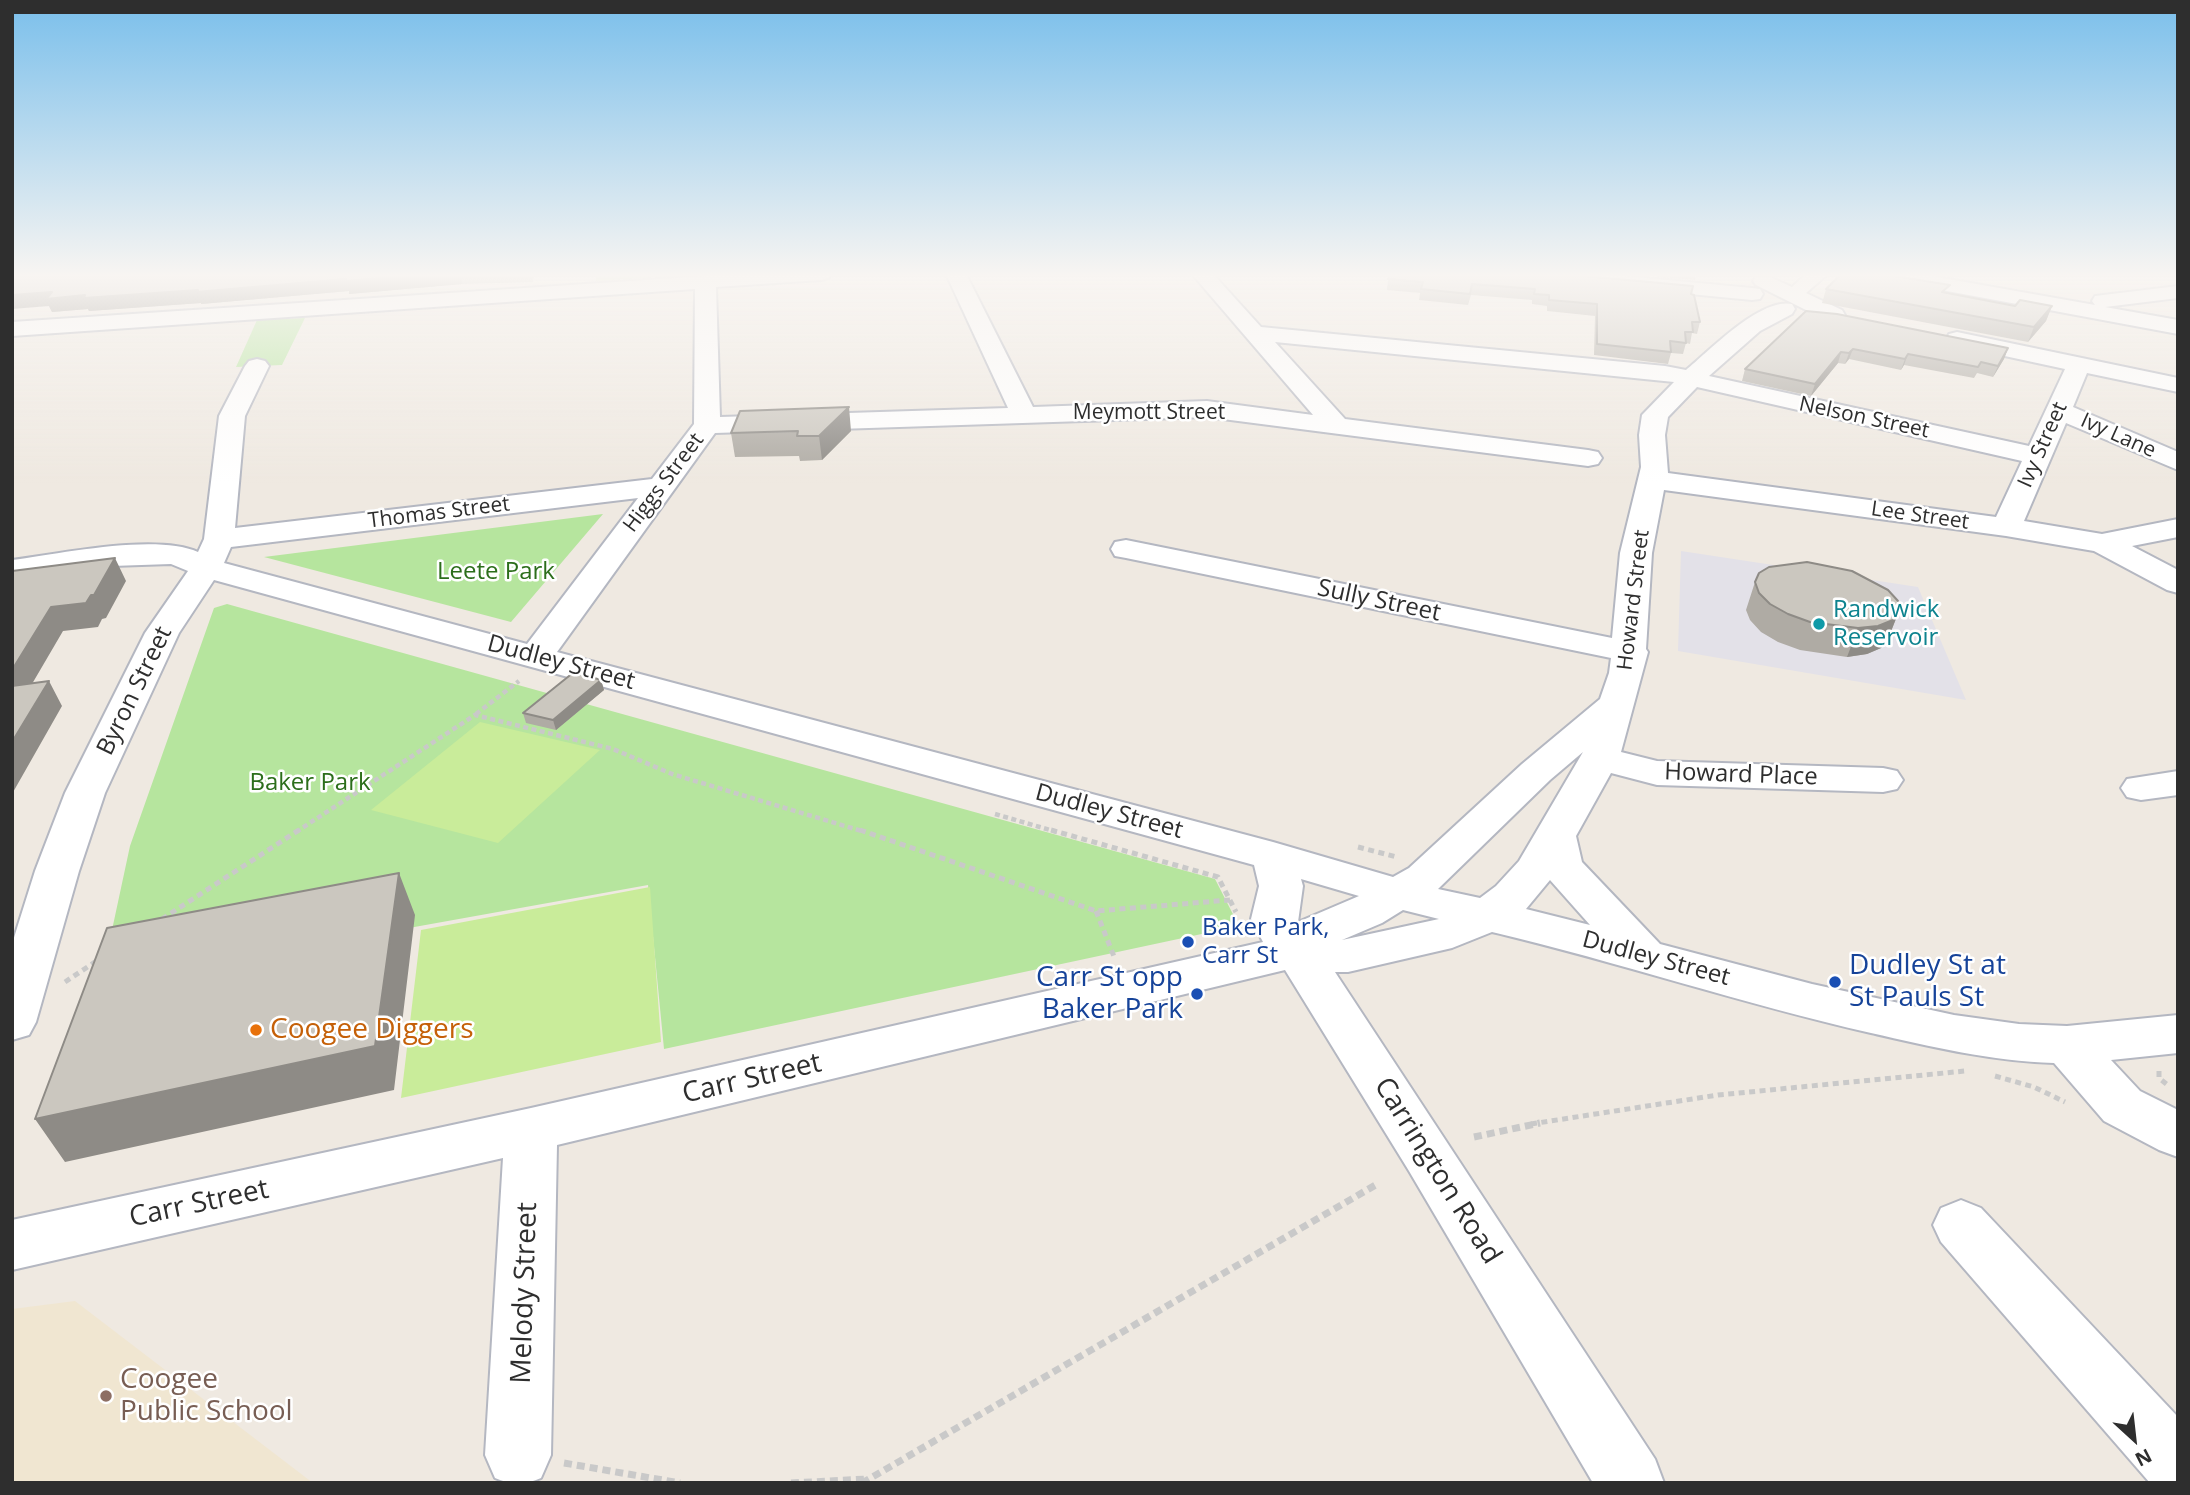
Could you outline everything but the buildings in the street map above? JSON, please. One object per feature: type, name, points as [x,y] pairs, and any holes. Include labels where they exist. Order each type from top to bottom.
[{"type":"street","name":"Higgs Street","points":[[528,668],[707,425],[706,344]]},
{"type":"street","points":[[990,344],[1024,415]]},
{"type":"street","points":[[1265,344],[1336,425]]},
{"type":"street","name":"Nelson Street","points":[[1370,344],[1615,367],[1691,379],[2038,456]]},
{"type":"street","name":"Howard Street","points":[[1489,915],[1526,881],[1600,759],[1609,738],[1630,652],[1636,553],[1655,467],[1652,435],[1655,415],[1691,379],[1711,344]]},
{"type":"street","points":[[1978,344],[2178,384]]},
{"type":"street","name":"Ivy Street","points":[[2006,527],[2079,364]]},
{"type":"street","name":"Byron Street","points":[[13,1018],[57,871],[85,793],[162,633],[213,553],[232,415],[257,366]]},
{"type":"street","name":"Meymott Street","points":[[707,425],[1207,409],[1588,458]]},
{"type":"street","name":"Ivy Lane","points":[[2058,410],[2178,463]]},
{"type":"street","name":"Lee Street","points":[[1653,480],[2006,527],[2102,543],[2178,583]]},
{"type":"street","name":"Thomas Street","points":[[213,553],[659,487]]},
{"type":"street","points":[[2102,543],[2178,528]]},
{"type":"street","name":"Sully Street","points":[[1126,550],[1630,652]]},
{"type":"street","name":"Dudley Street","points":[[12,570],[112,557],[213,553],[528,668],[1273,856],[1399,894],[1489,915],[1812,1002],[1992,1040],[2067,1045],[2178,1034]]},
{"type":"street","name":"Howard Street","points":[[1297,951],[1300,943],[1310,935],[1357,916],[1399,894],[1444,862],[1536,772],[1615,706]]},
{"type":"street","name":"Howard Place","points":[[1600,759],[1652,773],[1883,780]]},
{"type":"street","points":[[1555,835],[1559,859],[1564,869],[1644,956]]},
{"type":"street","name":"Carrington Road","points":[[1273,856],[1281,886],[1273,919],[1278,930],[1297,951],[1428,1155],[1631,1483]]},
{"type":"street","name":"Carr Street","points":[[12,1245],[531,1130],[1297,951],[1321,956],[1348,956],[1452,932],[1489,915]]},
{"type":"street","points":[[2067,1045],[2122,1106],[2178,1135]]},
{"type":"street","name":"Melody Street","points":[[518,1455],[531,1130]]},
{"type":"street","points":[[1961,1225],[2178,1465]]},
{"type":"path","points":[[152,925],[475,715],[528,668]]},
{"type":"path","points":[[475,715],[613,748],[672,774],[820,816],[1096,911],[1230,900]]},
{"type":"path","points":[[1096,911],[1115,960]]},
{"type":"path","points":[[13,1018],[106,955]]},
{"type":"path","points":[[1474,1137],[1633,1108],[1811,1085],[1974,1071]]},
{"type":"path","points":[[791,1483],[866,1481],[1379,1183]]},
{"type":"path","points":[[518,1455],[680,1483]]},
{"type":"shaded area","points":[[1681,551],[1918,587],[1966,700],[1678,651]]},
{"type":"shaded area","name":"Coogee Public School","points":[[75,1301],[313,1483],[12,1483],[12,1309]]},
{"type":"green space","points":[[246,344],[292,344],[282,365],[236,367]]},
{"type":"green space","name":"Leete Park","points":[[603,514],[511,622],[264,557]]},
{"type":"green space","name":"Baker Park","points":[[227,604],[1215,879],[1239,926],[664,1049],[648,885],[381,933],[103,972],[130,846],[214,608]]},
{"type":"green space","points":[[480,722],[600,750],[498,843],[371,810]]},
{"type":"green space","points":[[650,887],[661,1042],[401,1098],[421,930]]},
{"type":"place","name":"Randwick Reservoir","points":[[1819,624]]},
{"type":"place","name":"Baker Park, Carr St","points":[[1188,942]]},
{"type":"place","name":"Dudley St at St Pauls St","points":[[1835,982]]},
{"type":"place","name":"Carr St opp Baker Park","points":[[1197,994]]},
{"type":"place","name":"Coogee Diggers","points":[[256,1030]]},
{"type":"place","name":"Coogee Public School","points":[[106,1396]]}]
